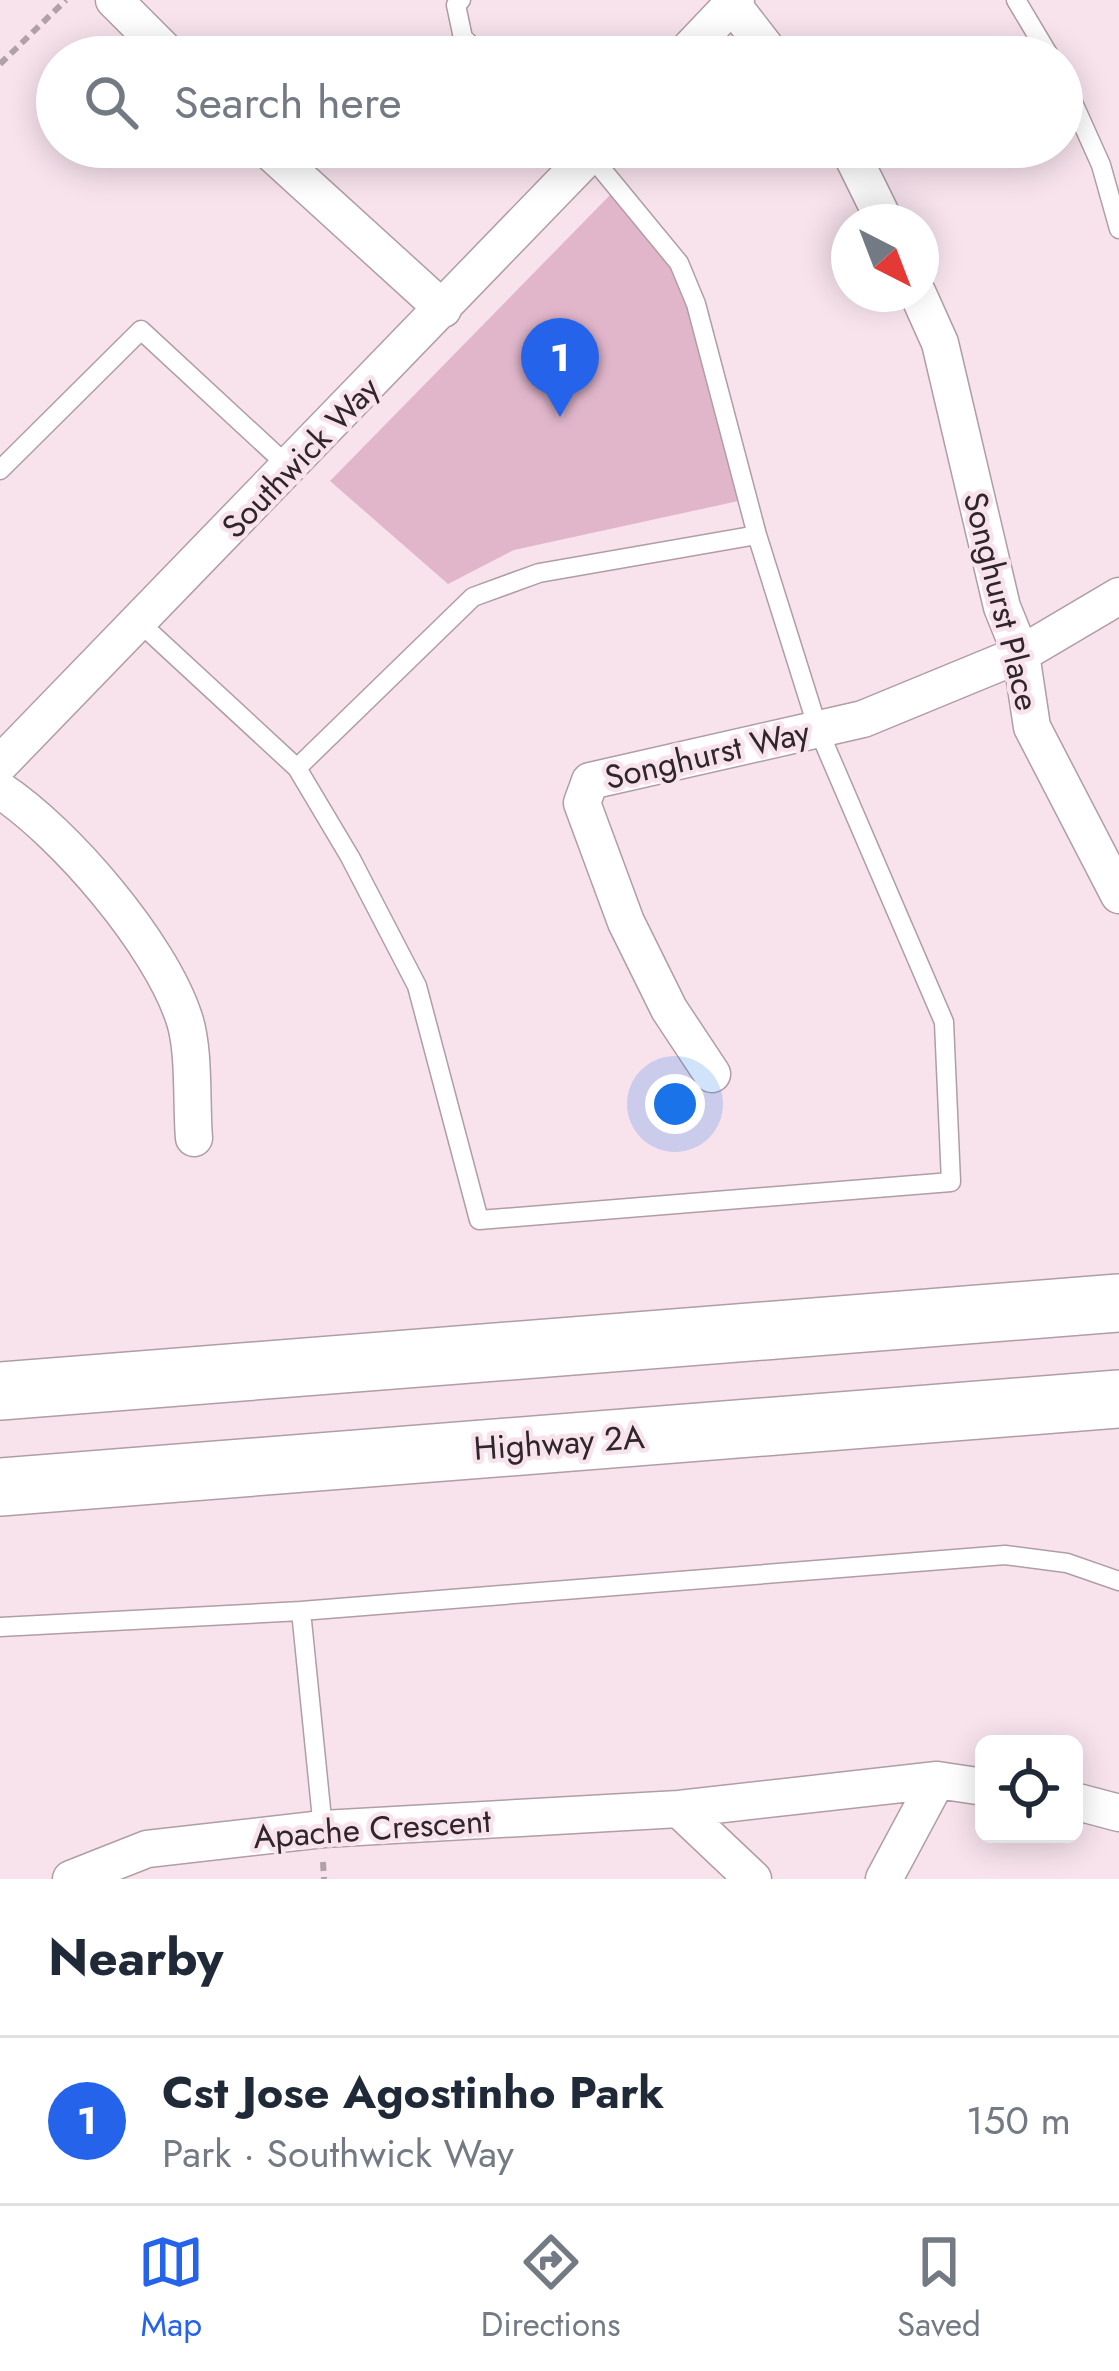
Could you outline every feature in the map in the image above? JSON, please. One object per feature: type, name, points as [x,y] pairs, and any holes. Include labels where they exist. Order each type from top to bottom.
[{"type":"main road","points":[[0,1390],[1119,1304]]},
{"type":"main road","name":"Highway 2A","points":[[0,1487],[1119,1399]]},
{"type":"street","points":[[114,0],[150,36]]},
{"type":"street","points":[[702,36],[734,2],[758,36]]},
{"type":"street","points":[[288,168],[443,310]]},
{"type":"street","name":"Southwick Way","points":[[0,764],[443,310],[573,168]]},
{"type":"street","points":[[858,168],[876,204]]},
{"type":"street","name":"Songhurst Place","points":[[926,312],[940,343],[1002,607],[1021,654],[1032,728],[1119,895]]},
{"type":"street","name":"Songhurst Way","points":[[712,1074],[669,1010],[643,957],[582,803],[590,781],[863,718],[1021,654],[1119,596]]},
{"type":"street","points":[[0,790],[82,864],[154,953],[185,1021],[194,1138]]},
{"type":"street","points":[[884,1879],[937,1780]]},
{"type":"street","name":"Apache Crescent","points":[[70,1879],[147,1849],[322,1829],[679,1809],[937,1780],[975,1786]]},
{"type":"street","points":[[1083,1803],[1119,1813]]},
{"type":"street","points":[[679,1809],[753,1879]]},
{"type":"lane","points":[[461,0],[456,5],[464,36]]},
{"type":"lane","points":[[1016,0],[1037,36]]},
{"type":"lane","points":[[1083,125],[1101,165],[1119,229]]},
{"type":"lane","points":[[139,622],[297,768],[350,857],[417,986],[479,1220],[951,1182],[944,1022],[818,729],[757,535],[696,304],[679,263],[605,168]]},
{"type":"lane","points":[[0,470],[141,330],[289,467]]},
{"type":"lane","points":[[297,768],[473,597],[539,572],[757,535]]},
{"type":"lane","points":[[0,1627],[302,1611],[1005,1555],[1067,1563],[1119,1581]]},
{"type":"lane","points":[[302,1611],[322,1829]]},
{"type":"path","points":[[0,64],[65,0]]},
{"type":"shaded area","points":[[613,192],[679,264],[743,500],[514,550],[448,584],[330,481]]},
{"type":"place","name":"Cst Jose Agostinho Park","points":[[560,417]]}]
